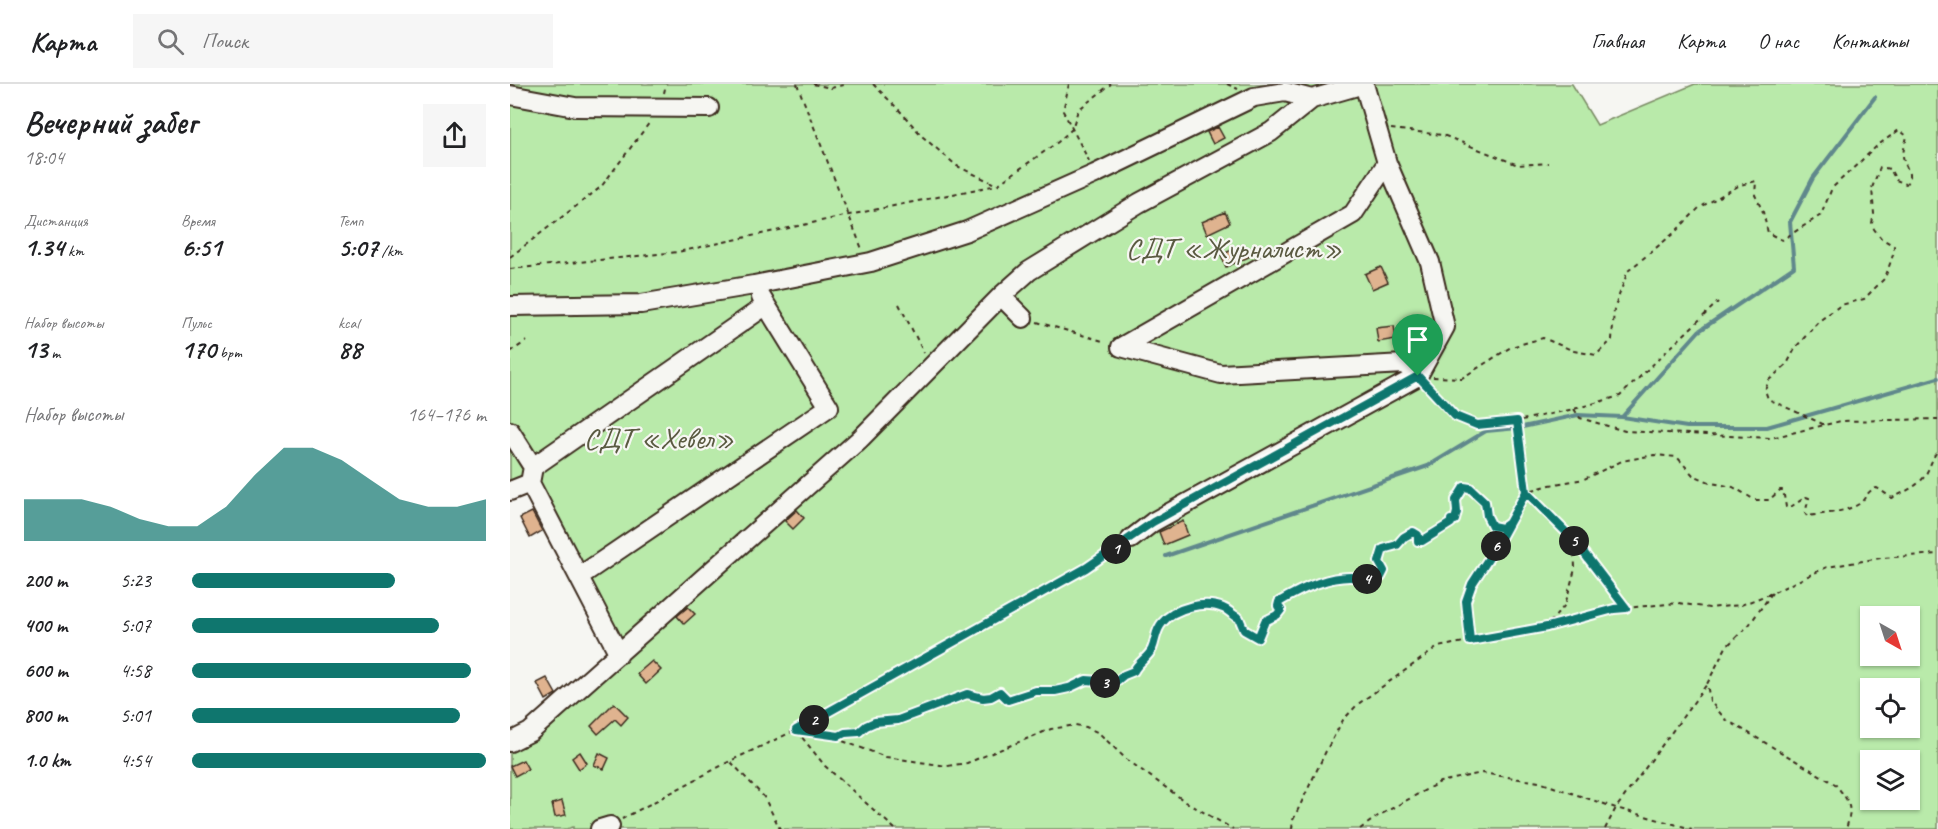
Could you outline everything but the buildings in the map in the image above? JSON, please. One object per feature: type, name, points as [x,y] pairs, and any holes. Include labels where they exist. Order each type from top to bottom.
[{"type":"street","points":[[510,742],[530,732],[860,439],[1001,296],[1029,271],[1139,203],[1271,132],[1312,99],[1364,84],[1387,163],[1431,262],[1445,327],[1418,376],[1153,522],[1131,539]]},
{"type":"street","points":[[510,306],[641,304],[872,262],[967,231],[1095,174],[1254,97],[1285,92],[1312,99]]},
{"type":"street","points":[[510,95],[575,107],[709,108]]},
{"type":"street","points":[[1121,347],[1353,214],[1387,163]]},
{"type":"street","points":[[580,576],[829,407],[754,285]]},
{"type":"street","points":[[1001,296],[1023,318]]},
{"type":"street","points":[[510,491],[765,306]]},
{"type":"street","points":[[1121,347],[1221,374],[1404,364],[1418,376]]},
{"type":"street","points":[[510,431],[619,654]]},
{"type":"path","points":[[510,257],[602,187],[660,108],[666,84]]},
{"type":"path","points":[[797,84],[863,252],[872,262]]},
{"type":"path","points":[[813,84],[831,88],[848,84]]},
{"type":"path","points":[[873,84],[923,137],[957,165],[997,185]]},
{"type":"path","points":[[1069,84],[1063,111],[1095,174]]},
{"type":"path","points":[[510,269],[678,252],[849,214],[997,185],[1072,129],[1078,110],[1111,84]]},
{"type":"path","points":[[1376,128],[1443,135],[1518,165],[1548,163]]},
{"type":"path","points":[[1418,376],[1462,378],[1511,347],[1543,338],[1574,351],[1596,355],[1612,340],[1614,309],[1628,271],[1674,233],[1699,208],[1740,185],[1756,181],[1755,195],[1763,212],[1768,233],[1782,240],[1821,215],[1832,188],[1878,145],[1899,130],[1907,136],[1903,153],[1910,172],[1909,180],[1906,184],[1896,180],[1890,169],[1880,167],[1872,188],[1874,229],[1881,238],[1894,246],[1885,278],[1864,299],[1841,305],[1819,321],[1796,347],[1787,364],[1769,380],[1765,390],[1768,399],[1825,425]]},
{"type":"path","points":[[1418,376],[1455,416],[1477,425],[1517,421],[1574,409],[1620,396],[1718,302]]},
{"type":"path","points":[[899,304],[931,366]]},
{"type":"path","points":[[1023,318],[1121,347]]},
{"type":"path","points":[[510,352],[527,340]]},
{"type":"path","points":[[1574,409],[1580,418],[1625,430],[1771,438],[1841,421],[1938,419]]},
{"type":"path","points":[[1470,641],[1466,601],[1472,584],[1496,547],[1526,492],[1517,421]]},
{"type":"path","points":[[1526,492],[1584,479],[1622,462],[1654,455],[1677,457],[1693,475],[1712,483],[1733,487],[1755,500],[1769,500],[1783,490],[1788,508],[1806,497],[1809,498],[1805,513],[1807,516],[1836,512],[1859,504],[1872,489],[1877,488],[1892,498],[1913,488],[1926,474],[1938,450]]},
{"type":"path","points":[[829,736],[859,732],[875,722],[898,720],[967,694],[983,698],[1000,692],[1008,700],[1036,691],[1069,688],[1086,680],[1112,685],[1124,675],[1134,671],[1152,650],[1155,634],[1162,622],[1175,613],[1196,606],[1209,604],[1225,608],[1239,618],[1244,630],[1258,638],[1265,621],[1277,615],[1281,610],[1278,606],[1279,602],[1286,597],[1318,583],[1343,577],[1363,578],[1371,581],[1381,577],[1384,571],[1379,562],[1383,549],[1397,545],[1413,532],[1418,535],[1418,541],[1422,541],[1451,523],[1451,520],[1455,520],[1456,500],[1464,487],[1470,488],[1485,502],[1487,516],[1492,526],[1502,528],[1509,523]]},
{"type":"path","points":[[1526,492],[1574,540],[1626,608]]},
{"type":"path","points":[[605,828],[730,761],[796,730],[1086,568],[1131,539]]},
{"type":"path","points":[[1547,627],[1565,604],[1575,569],[1574,540]]},
{"type":"path","points":[[1292,829],[1293,820],[1342,720],[1359,704],[1438,647],[1547,627],[1614,609],[1679,603],[1709,608],[1741,605],[1827,567],[1881,558],[1938,554]]},
{"type":"path","points":[[1605,829],[1616,808],[1707,684],[1726,647],[1749,625],[1772,593]]},
{"type":"path","points":[[1707,684],[1710,701],[1725,719],[1835,784],[1846,797],[1851,813],[1846,829]]},
{"type":"path","points":[[796,730],[829,736],[886,757],[947,766],[967,763],[1052,729],[1075,725],[1086,727],[1099,733],[1126,759],[1186,802],[1233,829]]},
{"type":"path","points":[[796,730],[825,765],[895,829]]},
{"type":"path","points":[[730,761],[764,797],[780,829]]},
{"type":"path","points":[[1360,829],[1378,816],[1440,782],[1482,773],[1539,782],[1616,808],[1692,829]]},
{"type":"green space","points":[[510,84],[1572,84],[1597,125],[1695,84],[1938,84],[1938,829],[573,829],[573,827],[567,829],[510,829],[510,742],[619,654],[531,483],[510,491]]},
{"type":"waterway","points":[[1622,417],[1699,331],[1794,267],[1790,222],[1813,178],[1875,97]]},
{"type":"waterway","points":[[1166,556],[1428,466],[1486,431],[1518,428],[1578,415],[1622,417],[1687,427],[1767,427],[1938,378]]},
{"type":"route","points":[[1418,376],[1153,522],[1086,568],[796,730],[839,736],[859,732],[875,722],[898,720],[967,694],[983,698],[1000,692],[1008,700],[1036,691],[1069,688],[1086,680],[1112,685],[1124,675],[1134,671],[1152,650],[1155,634],[1162,622],[1175,613],[1196,606],[1209,604],[1225,608],[1239,618],[1244,630],[1258,638],[1265,621],[1277,615],[1281,610],[1278,606],[1279,602],[1286,597],[1318,583],[1343,577],[1363,578],[1371,581],[1381,577],[1384,571],[1379,562],[1383,549],[1397,545],[1413,532],[1418,535],[1418,541],[1422,541],[1451,523],[1451,520],[1455,520],[1456,500],[1464,487],[1470,488],[1485,502],[1487,516],[1492,526],[1502,528],[1509,523],[1526,492],[1574,540],[1626,608],[1614,609],[1547,627],[1470,641],[1466,601],[1472,584],[1496,547],[1526,492],[1517,421],[1477,425],[1455,416],[1418,376]]},
{"type":"park label","name":"СДТ «Журналист»","points":[[1234,248]]},
{"type":"park label","name":"СДТ «Хевел»","points":[[659,438]]}]
